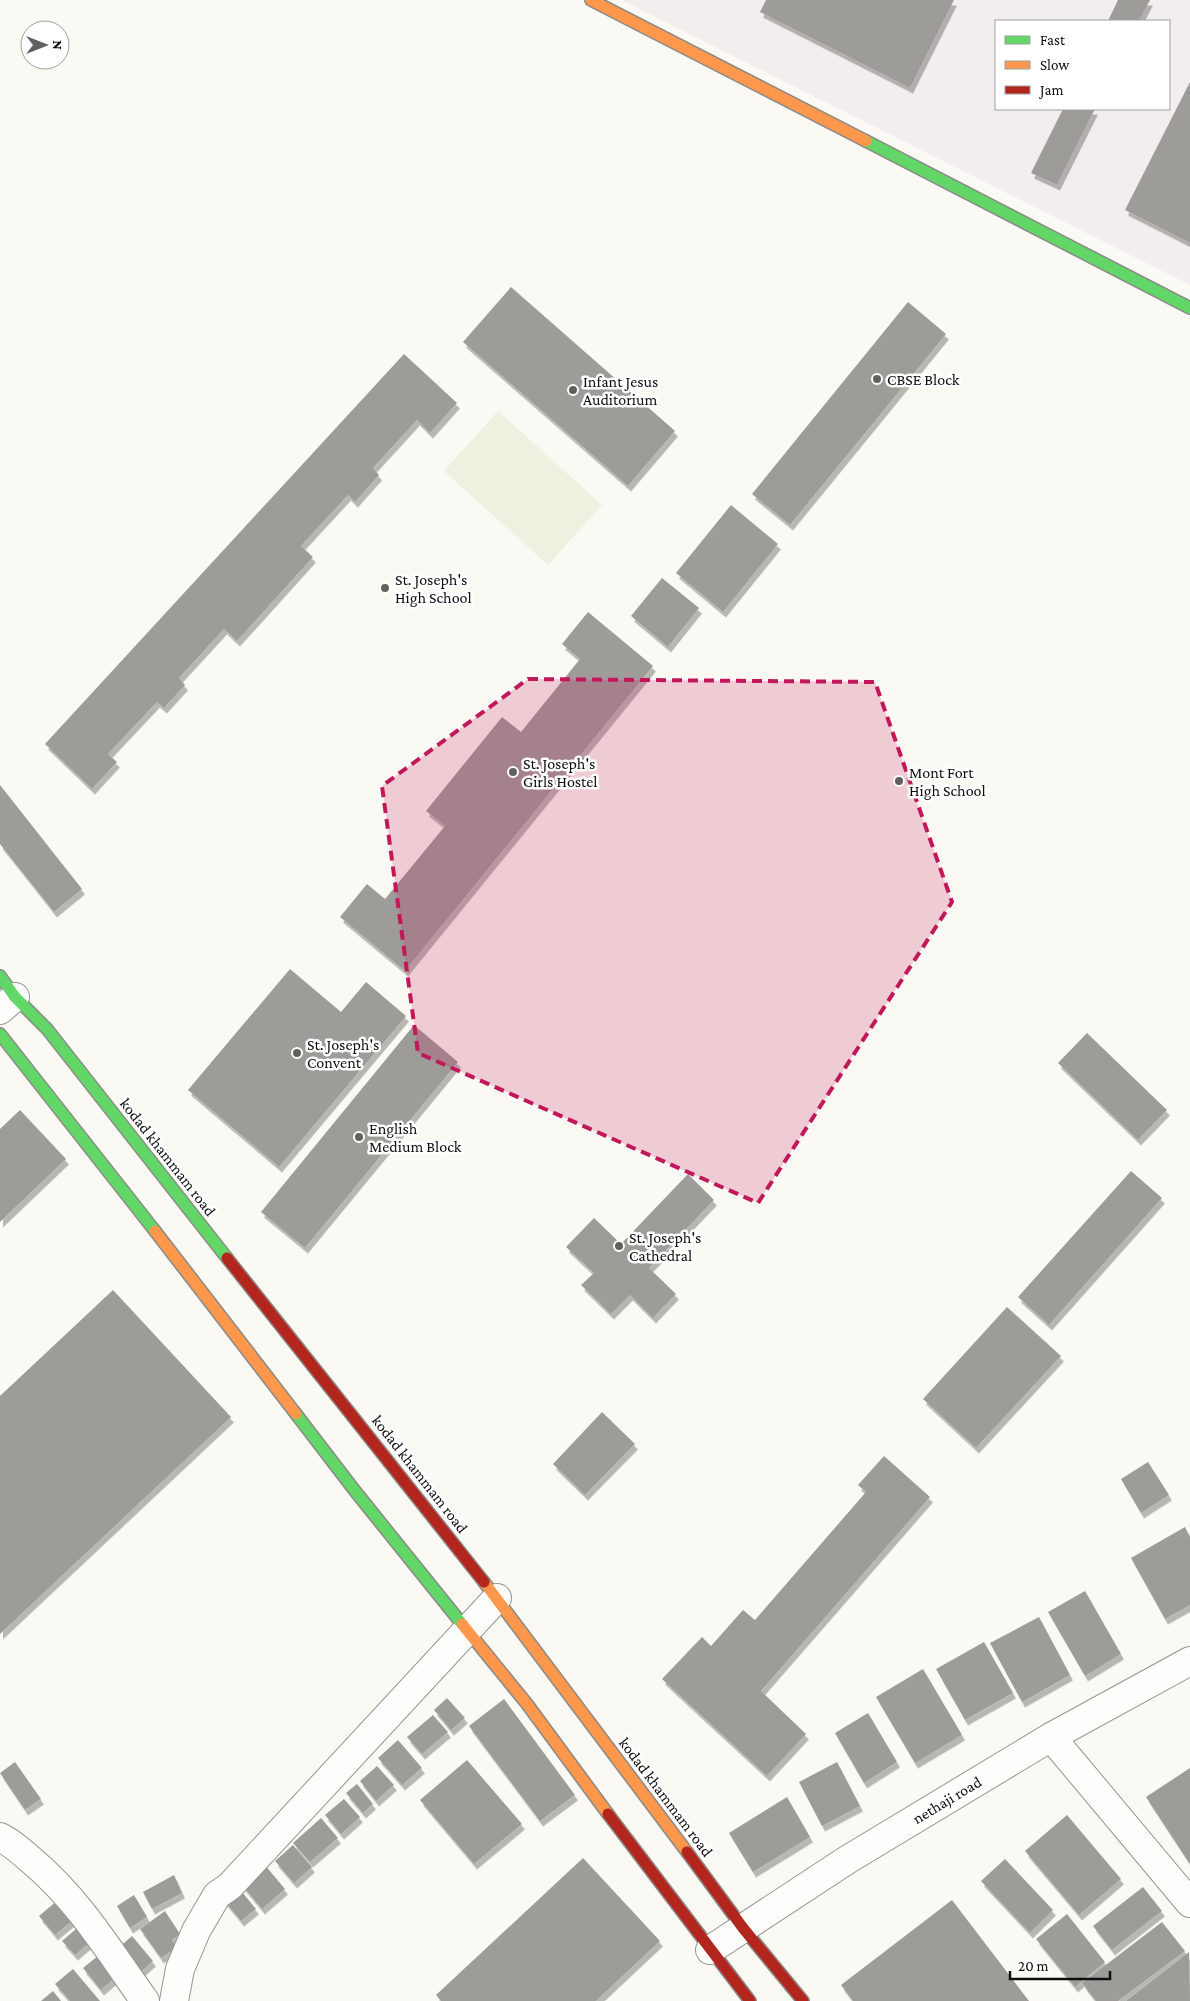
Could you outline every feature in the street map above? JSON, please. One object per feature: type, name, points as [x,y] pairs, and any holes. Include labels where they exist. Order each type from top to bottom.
[{"type":"main road","points":[[591,0],[1190,308]]},
{"type":"main road","name":"kodad khammam road","points":[[5,994],[48,1029],[118,1121],[497,1598],[743,1928],[803,2001]]},
{"type":"main road","points":[[0,1034],[110,1172],[355,1491],[527,1704],[750,2001]]},
{"type":"street","points":[[174,2001],[180,1969],[196,1931],[217,1895],[230,1886],[497,1598]]},
{"type":"street","name":"nethaji road","points":[[710,1950],[847,1860],[1051,1737],[1190,1661]]},
{"type":"street","points":[[1051,1737],[1190,1903]]},
{"type":"street","points":[[0,1837],[9,1841],[51,1876],[77,1906],[145,2001],[180,1969]]},
{"type":"highlighted area","points":[[528,679],[875,682],[952,902],[758,1203],[418,1053],[382,786]]},
{"type":"shaded area","points":[[622,0],[1190,0],[1190,285]]},
{"type":"green space","points":[[498,411],[602,505],[548,565],[444,471]]},
{"type":"building","points":[[766,0],[954,0],[910,88],[760,12]]},
{"type":"building","points":[[1118,0],[1150,0],[1140,20],[1108,20]]},
{"type":"building","points":[[1190,82],[1190,243],[1125,210]]},
{"type":"building","points":[[1062,110],[1094,110],[1057,185],[1031,173]]},
{"type":"building","name":"Infant Jesus Auditorium","points":[[511,287],[675,431],[628,486],[463,342]]},
{"type":"building","name":"CBSE Block","points":[[908,302],[946,334],[790,525],[752,494]]},
{"type":"building","points":[[404,354],[457,403],[430,433],[417,420],[373,468],[379,475],[355,502],[348,495],[301,546],[313,557],[237,641],[224,629],[179,678],[185,685],[164,708],[157,702],[108,754],[117,762],[92,789],[45,744]]},
{"type":"building","points":[[731,505],[778,544],[723,612],[676,573]]},
{"type":"building","points":[[662,578],[699,608],[668,647],[631,616]]},
{"type":"building","name":"St. Joseph's Girls Hostel","points":[[588,612],[653,666],[405,971],[340,917],[367,884],[385,899],[445,826],[426,811],[502,717],[521,732],[580,659],[562,644]]},
{"type":"building","points":[[0,785],[82,889],[54,912],[0,844]]},
{"type":"building","name":"St. Joseph's Convent","points":[[290,969],[341,1012],[366,982],[406,1016],[279,1167],[188,1090]]},
{"type":"building","name":"English Medium Block","points":[[414,1025],[458,1062],[305,1248],[261,1212]]},
{"type":"building","points":[[1087,1033],[1167,1110],[1138,1140],[1058,1063]]},
{"type":"building","points":[[20,1110],[66,1159],[0,1222],[0,1129]]},
{"type":"building","points":[[1131,1171],[1162,1198],[1049,1325],[1018,1297]]},
{"type":"building","name":"St. Joseph's Cathedral","points":[[688,1174],[714,1200],[649,1268],[676,1294],[653,1318],[630,1295],[611,1314],[581,1285],[594,1273],[566,1247],[594,1218],[621,1244]]},
{"type":"building","points":[[113,1290],[231,1417],[0,1634],[0,1396]]},
{"type":"building","points":[[1007,1307],[1061,1356],[976,1448],[923,1399]]},
{"type":"building","points":[[602,1412],[635,1444],[585,1495],[553,1464]]},
{"type":"building","points":[[884,1456],[930,1497],[761,1691],[806,1734],[767,1776],[662,1679],[702,1637],[711,1646],[743,1610],[755,1620],[866,1492],[858,1485]]},
{"type":"building","points":[[1148,1462],[1169,1495],[1141,1513],[1121,1479]]},
{"type":"building","points":[[1185,1527],[1190,1537],[1190,1605],[1165,1619],[1131,1558]]},
{"type":"building","points":[[1085,1591],[1121,1654],[1085,1676],[1048,1612]]},
{"type":"building","points":[[1039,1617],[1070,1675],[1022,1702],[990,1643]]},
{"type":"building","points":[[984,1642],[1013,1693],[965,1720],[936,1669]]},
{"type":"building","points":[[923,1669],[962,1735],[915,1763],[876,1697]]},
{"type":"building","points":[[447,1698],[465,1718],[451,1730],[434,1710]]},
{"type":"building","points":[[504,1699],[575,1795],[540,1821],[469,1726]]},
{"type":"building","points":[[868,1713],[897,1762],[864,1783],[835,1733]]},
{"type":"building","points":[[433,1715],[448,1732],[422,1754],[407,1737]]},
{"type":"building","points":[[398,1740],[422,1768],[402,1785],[378,1758]]},
{"type":"building","points":[[467,1760],[522,1824],[474,1864],[420,1800]]},
{"type":"building","points":[[15,1762],[41,1799],[25,1810],[0,1773]]},
{"type":"building","points":[[837,1762],[860,1806],[822,1826],[799,1782]]},
{"type":"building","points":[[377,1766],[394,1785],[376,1801],[360,1781]]},
{"type":"building","points":[[1190,1768],[1190,1864],[1146,1797]]},
{"type":"building","points":[[357,1784],[373,1804],[363,1813],[346,1793]]},
{"type":"building","points":[[787,1797],[810,1837],[753,1872],[729,1833]]},
{"type":"building","points":[[344,1799],[360,1817],[341,1834],[325,1815]]},
{"type":"building","points":[[1067,1815],[1121,1879],[1079,1915],[1025,1851]]},
{"type":"building","points":[[321,1818],[338,1838],[310,1862],[293,1843]]},
{"type":"building","points":[[293,1845],[312,1867],[294,1883],[275,1861]]},
{"type":"building","points":[[583,1858],[660,1941],[596,2001],[441,2001],[436,1995]]},
{"type":"building","points":[[1005,1859],[1053,1910],[1030,1933],[981,1881]]},
{"type":"building","points":[[264,1864],[285,1889],[262,1909],[241,1884]]},
{"type":"building","points":[[174,1875],[182,1893],[152,1909],[143,1892]]},
{"type":"building","points":[[237,1886],[256,1909],[241,1921],[222,1898]]},
{"type":"building","points":[[1143,1887],[1162,1911],[1112,1950],[1093,1926]]},
{"type":"building","points":[[65,1894],[81,1913],[55,1935],[39,1916]]},
{"type":"building","points":[[134,1895],[147,1917],[130,1928],[117,1906]]},
{"type":"building","points":[[952,1900],[1029,2001],[853,2001],[841,1985]]},
{"type":"building","points":[[165,1911],[180,1934],[172,1940],[177,1947],[161,1958],[140,1929]]},
{"type":"building","points":[[1067,1914],[1105,1962],[1075,1987],[1036,1939]]},
{"type":"building","points":[[84,1922],[96,1937],[75,1955],[62,1941]]},
{"type":"building","points":[[1162,1922],[1185,1951],[1118,2001],[1096,2001],[1082,1983]]},
{"type":"building","points":[[132,1936],[153,1961],[137,1975],[116,1950]]},
{"type":"building","points":[[104,1951],[122,1972],[101,1990],[83,1968]]},
{"type":"building","points":[[1189,1952],[1190,2001],[1126,2001]]},
{"type":"building","points":[[73,1969],[100,2001],[70,2001],[55,1984]]},
{"type":"building","points":[[53,1991],[61,2001],[41,2001]]},
{"type":"traffic: fast","points":[[866,141],[1190,308]]},
{"type":"traffic: fast","points":[[0,976],[15,997],[47,1029],[227,1258]]},
{"type":"traffic: fast","points":[[0,1034],[155,1231]]},
{"type":"traffic: fast","points":[[296,1414],[462,1624]]},
{"type":"traffic: slow","points":[[591,0],[866,141]]},
{"type":"traffic: slow","points":[[155,1231],[296,1414]]},
{"type":"traffic: slow","points":[[484,1582],[687,1852]]},
{"type":"traffic: slow","points":[[462,1624],[527,1704],[608,1814]]},
{"type":"traffic: jam","points":[[227,1258],[484,1582]]},
{"type":"traffic: jam","points":[[608,1814],[750,2001]]},
{"type":"traffic: jam","points":[[687,1852],[743,1928],[803,2001]]},
{"type":"place","name":"CBSE Block","points":[[877,379]]},
{"type":"place","name":"Infant Jesus Auditorium","points":[[573,390]]},
{"type":"place","name":"St. Joseph's High School","points":[[385,588]]},
{"type":"place","name":"St. Joseph's Girls Hostel","points":[[513,772]]},
{"type":"place","name":"Mont Fort High School","points":[[899,781]]},
{"type":"place","name":"St. Joseph's Convent","points":[[297,1053]]},
{"type":"place","name":"English Medium Block","points":[[359,1137]]},
{"type":"place","name":"St. Joseph's Cathedral","points":[[619,1246]]}]
